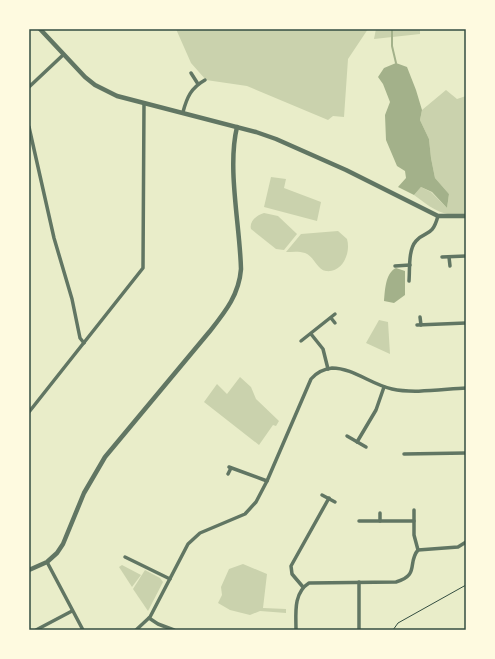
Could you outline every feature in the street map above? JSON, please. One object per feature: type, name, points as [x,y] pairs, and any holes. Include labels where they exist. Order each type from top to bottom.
[{"type":"street","points":[[40,29],[76,69],[95,85],[117,96],[183,112],[276,139],[392,192],[438,216],[466,216]]},
{"type":"street","points":[[29,87],[63,55]]},
{"type":"street","points":[[191,73],[198,84]]},
{"type":"street","points":[[183,112],[188,94],[198,84],[205,80]]},
{"type":"street","points":[[29,412],[143,268],[144,103]]},
{"type":"street","points":[[29,127],[54,238],[72,299],[80,338],[84,343]]},
{"type":"street","points":[[29,570],[47,562],[57,554],[63,544],[84,493],[105,457],[170,381],[224,313],[239,286],[241,261],[234,149],[237,127]]},
{"type":"street","points":[[409,281],[414,244],[416,240],[429,233],[438,216]]},
{"type":"street","points":[[442,257],[466,256]]},
{"type":"street","points":[[449,257],[450,266]]},
{"type":"street","points":[[395,266],[410,265]]},
{"type":"street","points":[[301,341],[335,314]]},
{"type":"street","points":[[420,317],[419,325],[466,323]]},
{"type":"street","points":[[331,318],[335,323]]},
{"type":"street","points":[[311,334],[323,349],[328,369]]},
{"type":"street","points":[[136,630],[149,618],[188,544],[200,533],[248,512],[258,499],[267,482],[311,379],[315,374],[328,369],[348,371],[384,387],[405,390],[466,388]]},
{"type":"street","points":[[357,442],[376,410],[384,387]]},
{"type":"street","points":[[346,436],[366,447]]},
{"type":"street","points":[[408,459],[406,454],[466,453]]},
{"type":"street","points":[[228,474],[230,468],[267,482]]},
{"type":"street","points":[[322,495],[335,502]]},
{"type":"street","points":[[303,587],[292,574],[292,566],[328,498]]},
{"type":"street","points":[[296,630],[297,598],[303,587],[312,582],[396,582],[404,579],[411,572],[415,554],[418,550],[414,535],[414,510]]},
{"type":"street","points":[[380,513],[380,521]]},
{"type":"street","points":[[359,521],[414,521]]},
{"type":"street","points":[[418,550],[458,547],[466,542]]},
{"type":"street","points":[[125,557],[170,579]]},
{"type":"street","points":[[47,562],[83,630]]},
{"type":"street","points":[[359,582],[359,630]]},
{"type":"street","points":[[36,630],[72,611]]},
{"type":"street","points":[[149,618],[158,624],[174,630]]},
{"type":"path","points":[[393,630],[398,623],[466,584]]},
{"type":"shaded area","points":[[176,29],[368,29],[348,59],[344,117],[333,116],[328,120],[247,86],[206,80],[191,63]]},
{"type":"shaded area","points":[[376,29],[420,29],[420,34],[374,39]]},
{"type":"shaded area","points":[[396,63],[407,67],[416,90],[422,110],[420,120],[429,139],[435,178],[449,194],[447,208],[432,192],[421,187],[414,195],[398,187],[406,178],[405,171],[397,166],[386,140],[385,115],[390,102],[383,84],[378,77],[384,68]]},
{"type":"shaded area","points":[[446,90],[457,99],[466,96],[466,214],[450,215],[438,211],[414,195],[421,187],[431,192],[447,208],[449,194],[435,178],[429,139],[420,120],[422,110]]},
{"type":"shaded area","points":[[271,177],[286,179],[284,188],[321,202],[317,221],[264,207]]},
{"type":"shaded area","points":[[264,213],[278,216],[297,234],[284,250],[276,249],[251,229],[252,221]]},
{"type":"shaded area","points":[[338,231],[347,239],[348,250],[344,261],[337,269],[332,271],[323,270],[311,257],[305,253],[286,252],[301,234]]},
{"type":"shaded area","points":[[396,268],[405,271],[405,295],[394,303],[384,301],[385,288],[388,278],[392,270]]},
{"type":"shaded area","points":[[379,320],[388,322],[390,354],[366,343]]},
{"type":"shaded area","points":[[240,377],[251,387],[256,399],[279,421],[276,426],[273,425],[259,445],[204,402],[217,384],[227,394]]},
{"type":"shaded area","points":[[243,564],[267,574],[263,608],[286,609],[286,613],[260,611],[250,615],[230,610],[218,603],[222,595],[221,587],[229,569]]},
{"type":"shaded area","points":[[122,565],[141,575],[132,587],[119,567]]},
{"type":"shaded area","points":[[145,570],[160,578],[163,582],[148,611],[133,589]]},
{"type":"waterway","points":[[392,29],[392,46],[396,63]]}]
